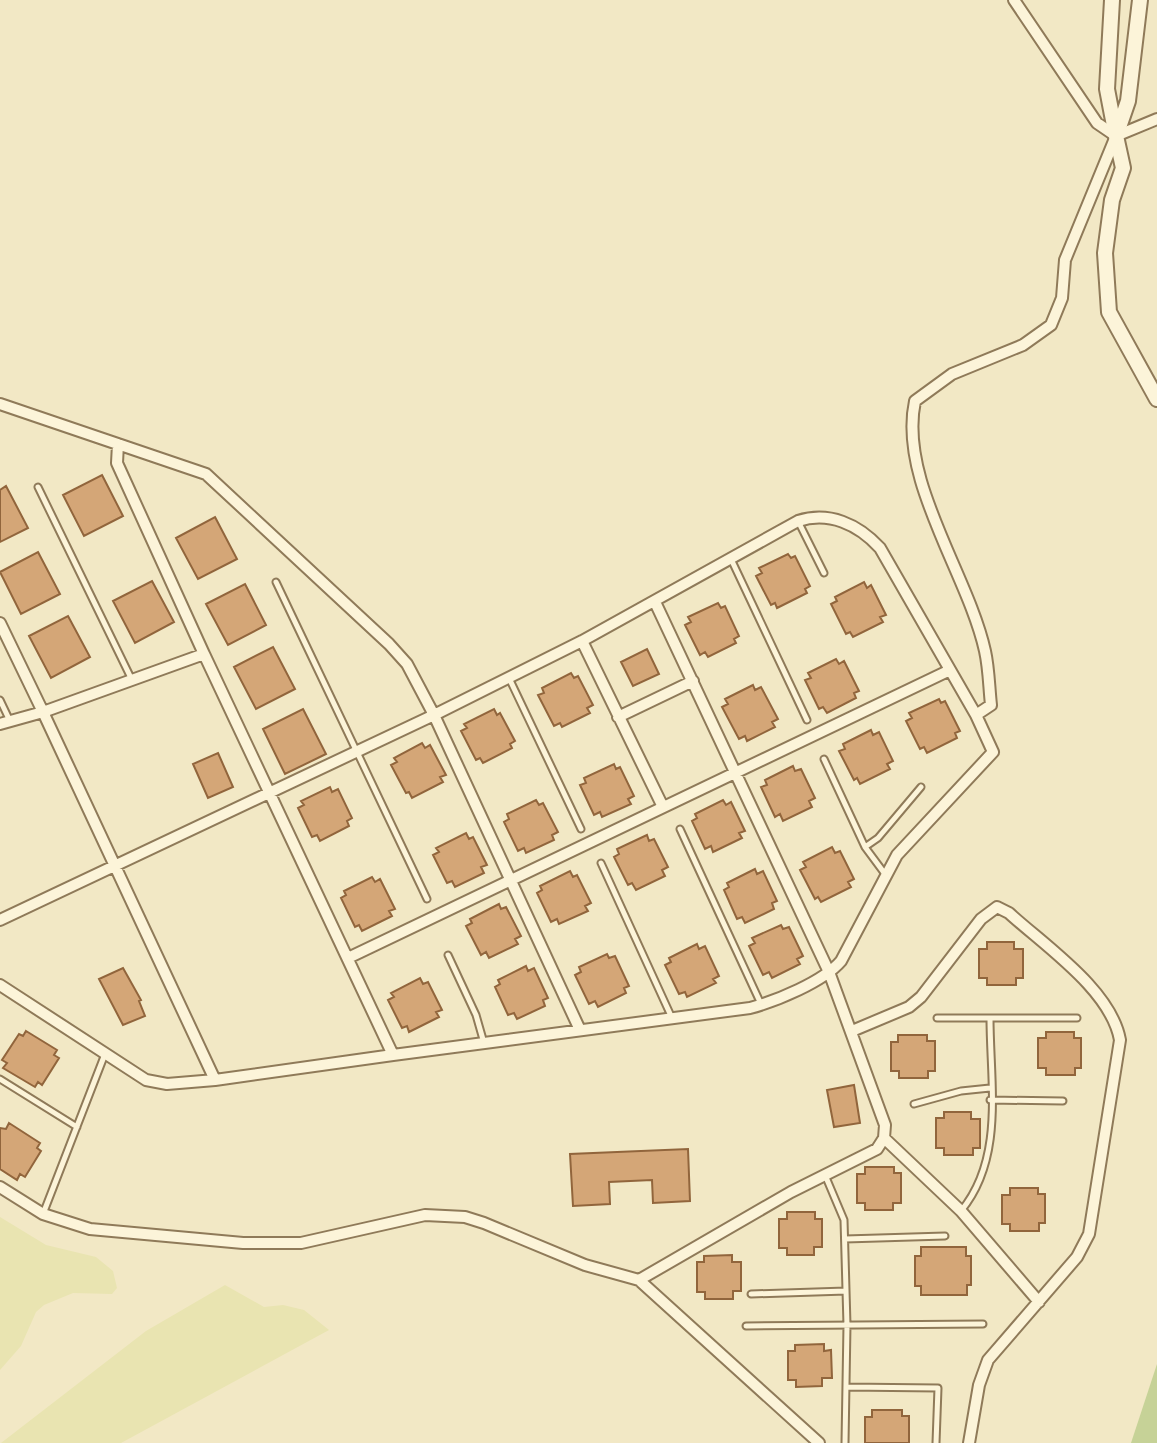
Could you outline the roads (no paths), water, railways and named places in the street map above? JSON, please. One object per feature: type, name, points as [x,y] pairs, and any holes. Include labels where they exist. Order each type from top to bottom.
[{"type":"street","points":[[1014,0],[1097,123],[1116,136]]},
{"type":"street","points":[[1112,0],[1107,89],[1122,168],[1112,200],[1105,253],[1109,312],[1157,399]]},
{"type":"street","points":[[976,715],[991,705],[985,651],[918,474],[910,424],[915,401],[952,374],[1023,345],[1051,325],[1062,298],[1065,260],[1128,101],[1140,0]]},
{"type":"street","points":[[1116,136],[1157,119]]},
{"type":"street","points":[[0,404],[206,474],[389,643],[407,664],[434,715],[580,1030]]},
{"type":"street","points":[[118,444],[117,463],[393,1055]]},
{"type":"street","points":[[0,920],[359,752],[509,678],[655,602],[798,521],[825,517],[842,520],[869,536],[880,548],[948,671],[976,715],[993,752],[910,838],[886,874],[841,961],[829,972],[761,1004],[215,1080],[157,1083],[137,1075],[0,985]]},
{"type":"street","points":[[639,1280],[825,1175],[877,1149],[884,1138],[885,1125],[829,972],[655,602]]},
{"type":"street","points":[[0,623],[215,1080]]},
{"type":"street","points":[[582,641],[663,807]]},
{"type":"street","points":[[5,723],[204,654]]},
{"type":"street","points":[[348,958],[948,671]]},
{"type":"street","points":[[618,717],[693,681]]},
{"type":"street","points":[[852,1031],[909,1007],[920,997],[981,919],[997,907],[1009,913],[1104,1000],[1117,1022],[1120,1040],[1089,1234],[1077,1257],[988,1360],[979,1385],[969,1443]]},
{"type":"street","points":[[884,1138],[961,1211],[1039,1302]]},
{"type":"street","points":[[0,1186],[43,1214],[90,1229],[272,1245],[327,1238],[415,1216],[444,1215],[484,1223],[585,1265],[639,1280],[819,1443]]},
{"type":"lane","points":[[38,486],[132,680]]},
{"type":"lane","points":[[798,521],[824,573]]},
{"type":"lane","points":[[731,559],[807,720]]},
{"type":"lane","points":[[276,582],[427,899]]},
{"type":"lane","points":[[509,678],[581,829]]},
{"type":"lane","points":[[0,700],[5,723]]},
{"type":"lane","points":[[824,759],[865,847],[886,874]]},
{"type":"lane","points":[[865,847],[878,838],[921,787]]},
{"type":"lane","points":[[680,829],[761,1004]]},
{"type":"lane","points":[[601,863],[672,1018]]},
{"type":"lane","points":[[448,956],[476,1016],[484,1043]]},
{"type":"lane","points":[[937,1018],[1077,1018]]},
{"type":"lane","points":[[961,1211],[979,1184],[988,1159],[990,1018]]},
{"type":"lane","points":[[43,1214],[105,1054]]},
{"type":"lane","points":[[0,1079],[77,1127]]},
{"type":"lane","points":[[914,1104],[969,1089],[990,1088]]},
{"type":"lane","points":[[990,1100],[1063,1101]]},
{"type":"lane","points":[[825,1175],[842,1209],[845,1238],[848,1325],[845,1443]]},
{"type":"lane","points":[[845,1238],[945,1236]]},
{"type":"lane","points":[[751,1294],[846,1292]]},
{"type":"lane","points":[[746,1326],[983,1324]]},
{"type":"lane","points":[[846,1387],[938,1388],[936,1443]]}]
